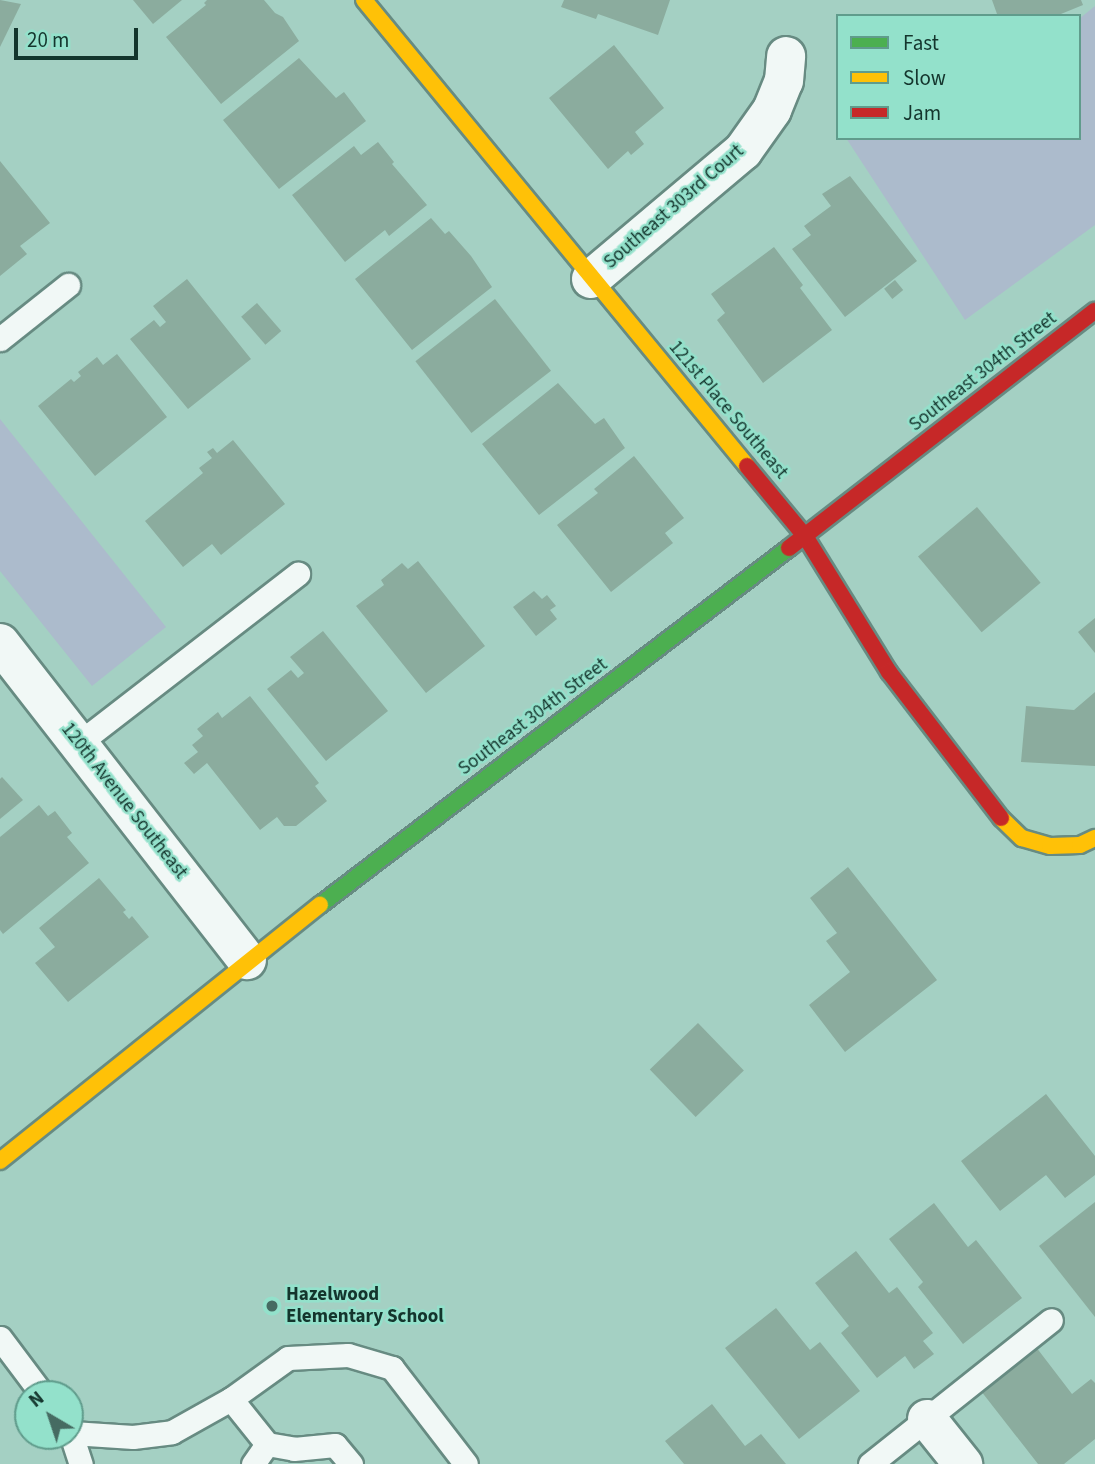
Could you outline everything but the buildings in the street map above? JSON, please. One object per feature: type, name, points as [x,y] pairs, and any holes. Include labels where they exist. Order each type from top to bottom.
[{"type":"street","name":"121st Place Southeast","points":[[364,0],[805,536],[889,672],[998,814],[1022,838],[1050,846],[1080,845],[1095,838]]},
{"type":"street","name":"Southeast 303rd Court","points":[[591,279],[743,150],[772,110],[784,82],[786,56]]},
{"type":"street","name":"Southeast 304th Street","points":[[0,1161],[247,960],[805,536],[1095,311]]},
{"type":"street","name":"120th Avenue Southeast","points":[[0,643],[247,960]]},
{"type":"street","points":[[927,1419],[963,1464]]},
{"type":"lane","points":[[0,338],[68,285]]},
{"type":"lane","points":[[79,743],[298,574]]},
{"type":"lane","points":[[870,1464],[1051,1320]]},
{"type":"lane","points":[[0,1338],[32,1380]]},
{"type":"lane","points":[[84,1433],[133,1437],[172,1432],[231,1399],[288,1358],[348,1355],[392,1368],[466,1464]]},
{"type":"lane","points":[[231,1399],[267,1444],[294,1449],[335,1445],[351,1464]]},
{"type":"lane","points":[[253,1464],[267,1444]]},
{"type":"shaded area","points":[[1095,6],[1095,225],[965,320],[847,140],[1081,140],[1081,17]]},
{"type":"shaded area","points":[[0,419],[166,627],[92,686],[0,571]]},
{"type":"traffic: fast","points":[[320,905],[789,548]]},
{"type":"traffic: slow","points":[[364,0],[747,466]]},
{"type":"traffic: slow","points":[[1001,818],[1022,838],[1050,846],[1080,845],[1095,838]]},
{"type":"traffic: slow","points":[[0,1161],[320,905]]},
{"type":"traffic: jam","points":[[789,548],[1095,311]]},
{"type":"traffic: jam","points":[[747,466],[805,536],[889,672],[1001,818]]},
{"type":"place","name":"Hazelwood Elementary School","points":[[272,1306]]}]
